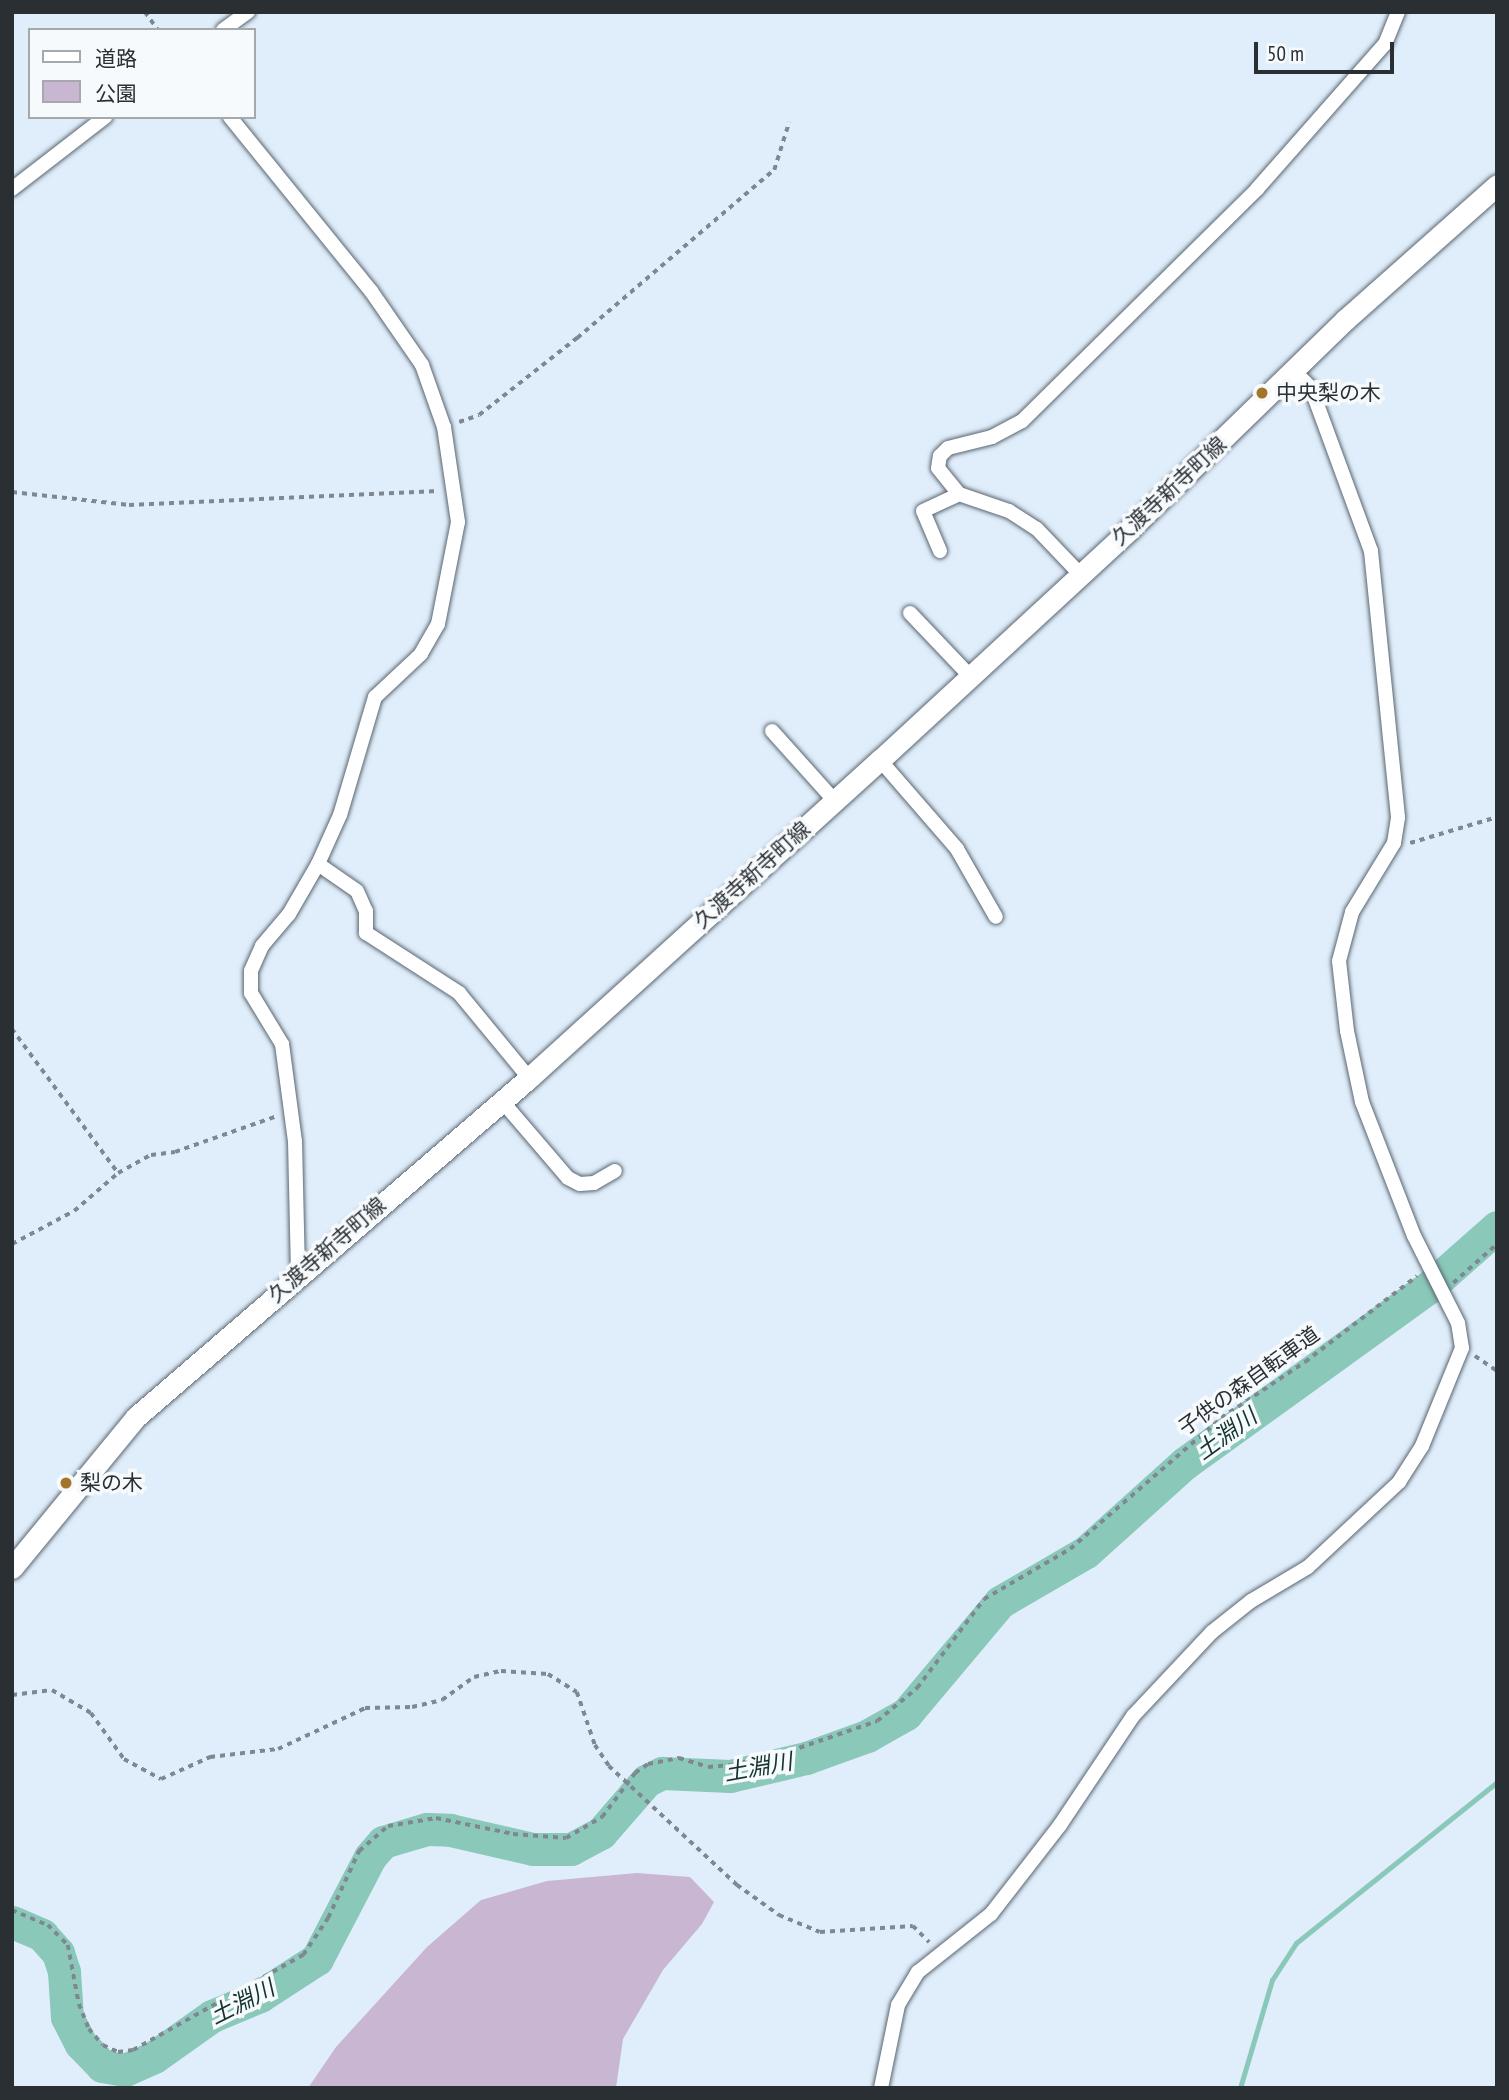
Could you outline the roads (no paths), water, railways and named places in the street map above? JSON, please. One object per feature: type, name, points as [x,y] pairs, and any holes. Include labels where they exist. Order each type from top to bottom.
[{"type":"main road","name":"久渡寺新寺町線","points":[[12,1568],[136,1417],[529,1078],[970,677],[1295,372],[1345,320],[1497,185]]},
{"type":"street","points":[[226,28],[248,12]]},
{"type":"street","points":[[1080,574],[1037,529],[1009,511],[959,494],[938,468],[940,456],[948,448],[992,437],[1022,421],[1257,189],[1385,44],[1398,12]]},
{"type":"street","points":[[12,188],[102,119]]},
{"type":"street","points":[[232,119],[371,291],[422,365],[444,428],[458,522],[438,625],[421,654],[376,697],[340,815],[318,864],[289,915],[262,946],[251,971],[251,993],[282,1044],[295,1142],[298,1275]]},
{"type":"street","points":[[881,2088],[898,2005],[918,1972],[991,1914],[1060,1825],[1133,1716],[1212,1632],[1251,1601],[1308,1567],[1399,1482],[1422,1446],[1461,1348],[1458,1323],[1431,1270],[1362,1102],[1339,961],[1352,912],[1394,843],[1398,817],[1371,551],[1311,388],[1295,372]]},
{"type":"street","points":[[940,551],[923,511],[959,494]]},
{"type":"street","points":[[910,613],[970,677]]},
{"type":"street","points":[[772,731],[834,800]]},
{"type":"street","points":[[880,760],[957,849],[996,917]]},
{"type":"street","points":[[318,864],[357,891],[366,911],[366,933],[460,993],[529,1078]]},
{"type":"street","points":[[502,1101],[568,1178],[594,1183],[615,1171]]},
{"type":"waterway","name":"土淵川","points":[[12,1922],[42,1935],[58,1953],[64,1972],[67,2017],[81,2044],[102,2066],[125,2070],[154,2057],[212,2016],[260,1996],[317,1959],[370,1857],[383,1842],[427,1829],[450,1830],[533,1849],[571,1849],[601,1833],[646,1781],[662,1773],[730,1776],[806,1758],[867,1736],[906,1714],[1000,1602],[1086,1552],[1185,1463],[1428,1288],[1497,1227]]},
{"type":"waterway","points":[[1240,2088],[1272,1980],[1296,1943],[1497,1782]]},
{"type":"place","name":"中央梨の木","points":[[1262,393]]},
{"type":"place","name":"梨の木","points":[[66,1483]]}]
